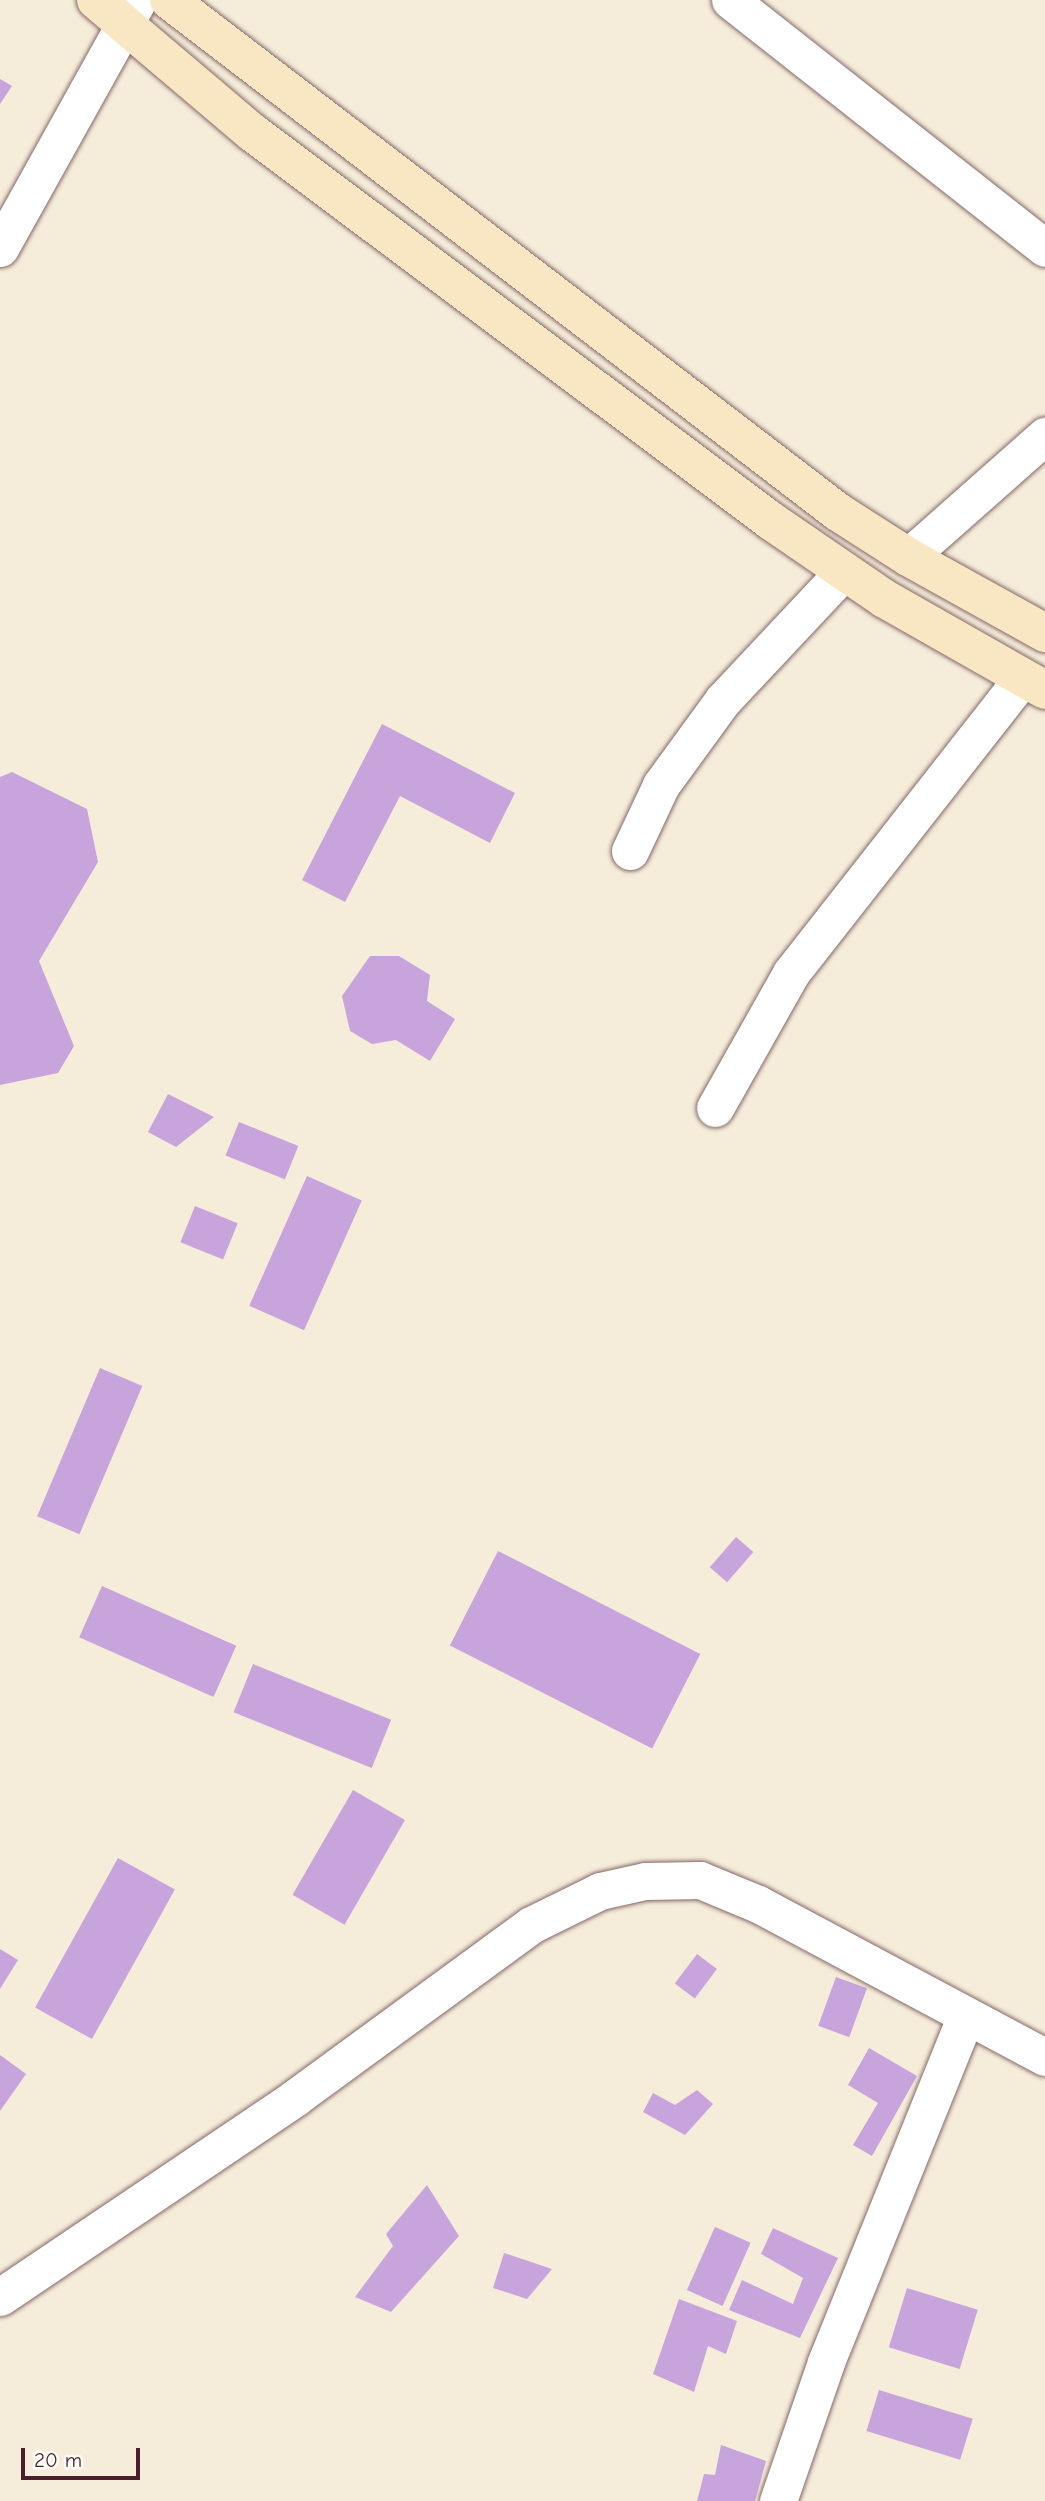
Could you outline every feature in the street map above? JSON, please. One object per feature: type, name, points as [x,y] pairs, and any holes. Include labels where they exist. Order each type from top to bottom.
[{"type":"main road","points":[[96,0],[131,12],[264,141],[771,522],[844,571],[1034,684]]},
{"type":"main road","points":[[169,0],[728,432],[908,557],[1045,633]]},
{"type":"street","points":[[730,0],[1045,248]]},
{"type":"street","points":[[0,248],[131,12]]},
{"type":"street","points":[[908,557],[1045,436]]},
{"type":"street","points":[[630,851],[661,785],[723,700],[844,571]]},
{"type":"street","points":[[715,1108],[791,973],[1034,684]]},
{"type":"street","points":[[0,2297],[296,2097],[531,1925],[600,1891],[645,1881],[700,1880],[758,1904],[1045,2057]]},
{"type":"street","points":[[778,2501],[826,2362],[966,2016]]},
{"type":"building","points":[[0,79],[12,86],[0,104]]},
{"type":"building","points":[[382,724],[515,793],[490,843],[400,796],[345,902],[302,880]]},
{"type":"building","points":[[12,772],[87,809],[98,862],[39,961],[74,1046],[58,1073],[0,1085],[0,777]]},
{"type":"building","points":[[370,956],[399,956],[430,975],[427,1001],[455,1019],[430,1061],[396,1040],[372,1044],[350,1031],[342,996]]},
{"type":"building","points":[[168,1094],[214,1117],[176,1147],[148,1132]]},
{"type":"building","points":[[239,1122],[298,1146],[285,1179],[226,1155]]},
{"type":"building","points":[[307,1176],[362,1200],[304,1330],[249,1306]]},
{"type":"building","points":[[195,1206],[238,1223],[223,1259],[180,1242]]},
{"type":"building","points":[[100,1368],[142,1386],[79,1534],[37,1516]]},
{"type":"building","points":[[736,1537],[753,1552],[727,1582],[710,1567]]},
{"type":"building","points":[[498,1551],[700,1654],[652,1749],[450,1645]]},
{"type":"building","points":[[102,1586],[236,1646],[214,1697],[79,1637]]},
{"type":"building","points":[[253,1664],[391,1720],[372,1768],[234,1712]]},
{"type":"building","points":[[353,1790],[405,1820],[344,1925],[292,1895]]},
{"type":"building","points":[[118,1858],[175,1890],[92,2039],[35,2008]]},
{"type":"building","points":[[0,1949],[18,1960],[0,1989]]},
{"type":"building","points":[[697,1954],[717,1969],[695,1999],[675,1984]]},
{"type":"building","points":[[836,1977],[867,1988],[849,2037],[818,2026]]},
{"type":"building","points":[[869,2048],[917,2076],[872,2156],[853,2145],[878,2103],[848,2085]]},
{"type":"building","points":[[0,2055],[26,2074],[0,2111]]},
{"type":"building","points":[[697,2090],[713,2104],[685,2135],[643,2112],[653,2093],[675,2105]]},
{"type":"building","points":[[427,2185],[459,2236],[391,2312],[355,2297],[393,2246],[386,2234]]},
{"type":"building","points":[[715,2227],[751,2243],[723,2306],[687,2290]]},
{"type":"building","points":[[773,2228],[838,2258],[800,2338],[729,2310],[742,2280],[793,2304],[803,2278],[761,2254]]},
{"type":"building","points":[[504,2253],[552,2269],[527,2299],[493,2288]]},
{"type":"building","points":[[907,2288],[978,2310],[960,2369],[889,2347]]},
{"type":"building","points":[[679,2299],[737,2321],[726,2354],[708,2346],[694,2392],[653,2374]]},
{"type":"building","points":[[879,2390],[973,2419],[960,2460],[866,2431]]},
{"type":"building","points":[[721,2445],[766,2461],[755,2501],[697,2501],[704,2474],[715,2475]]}]
